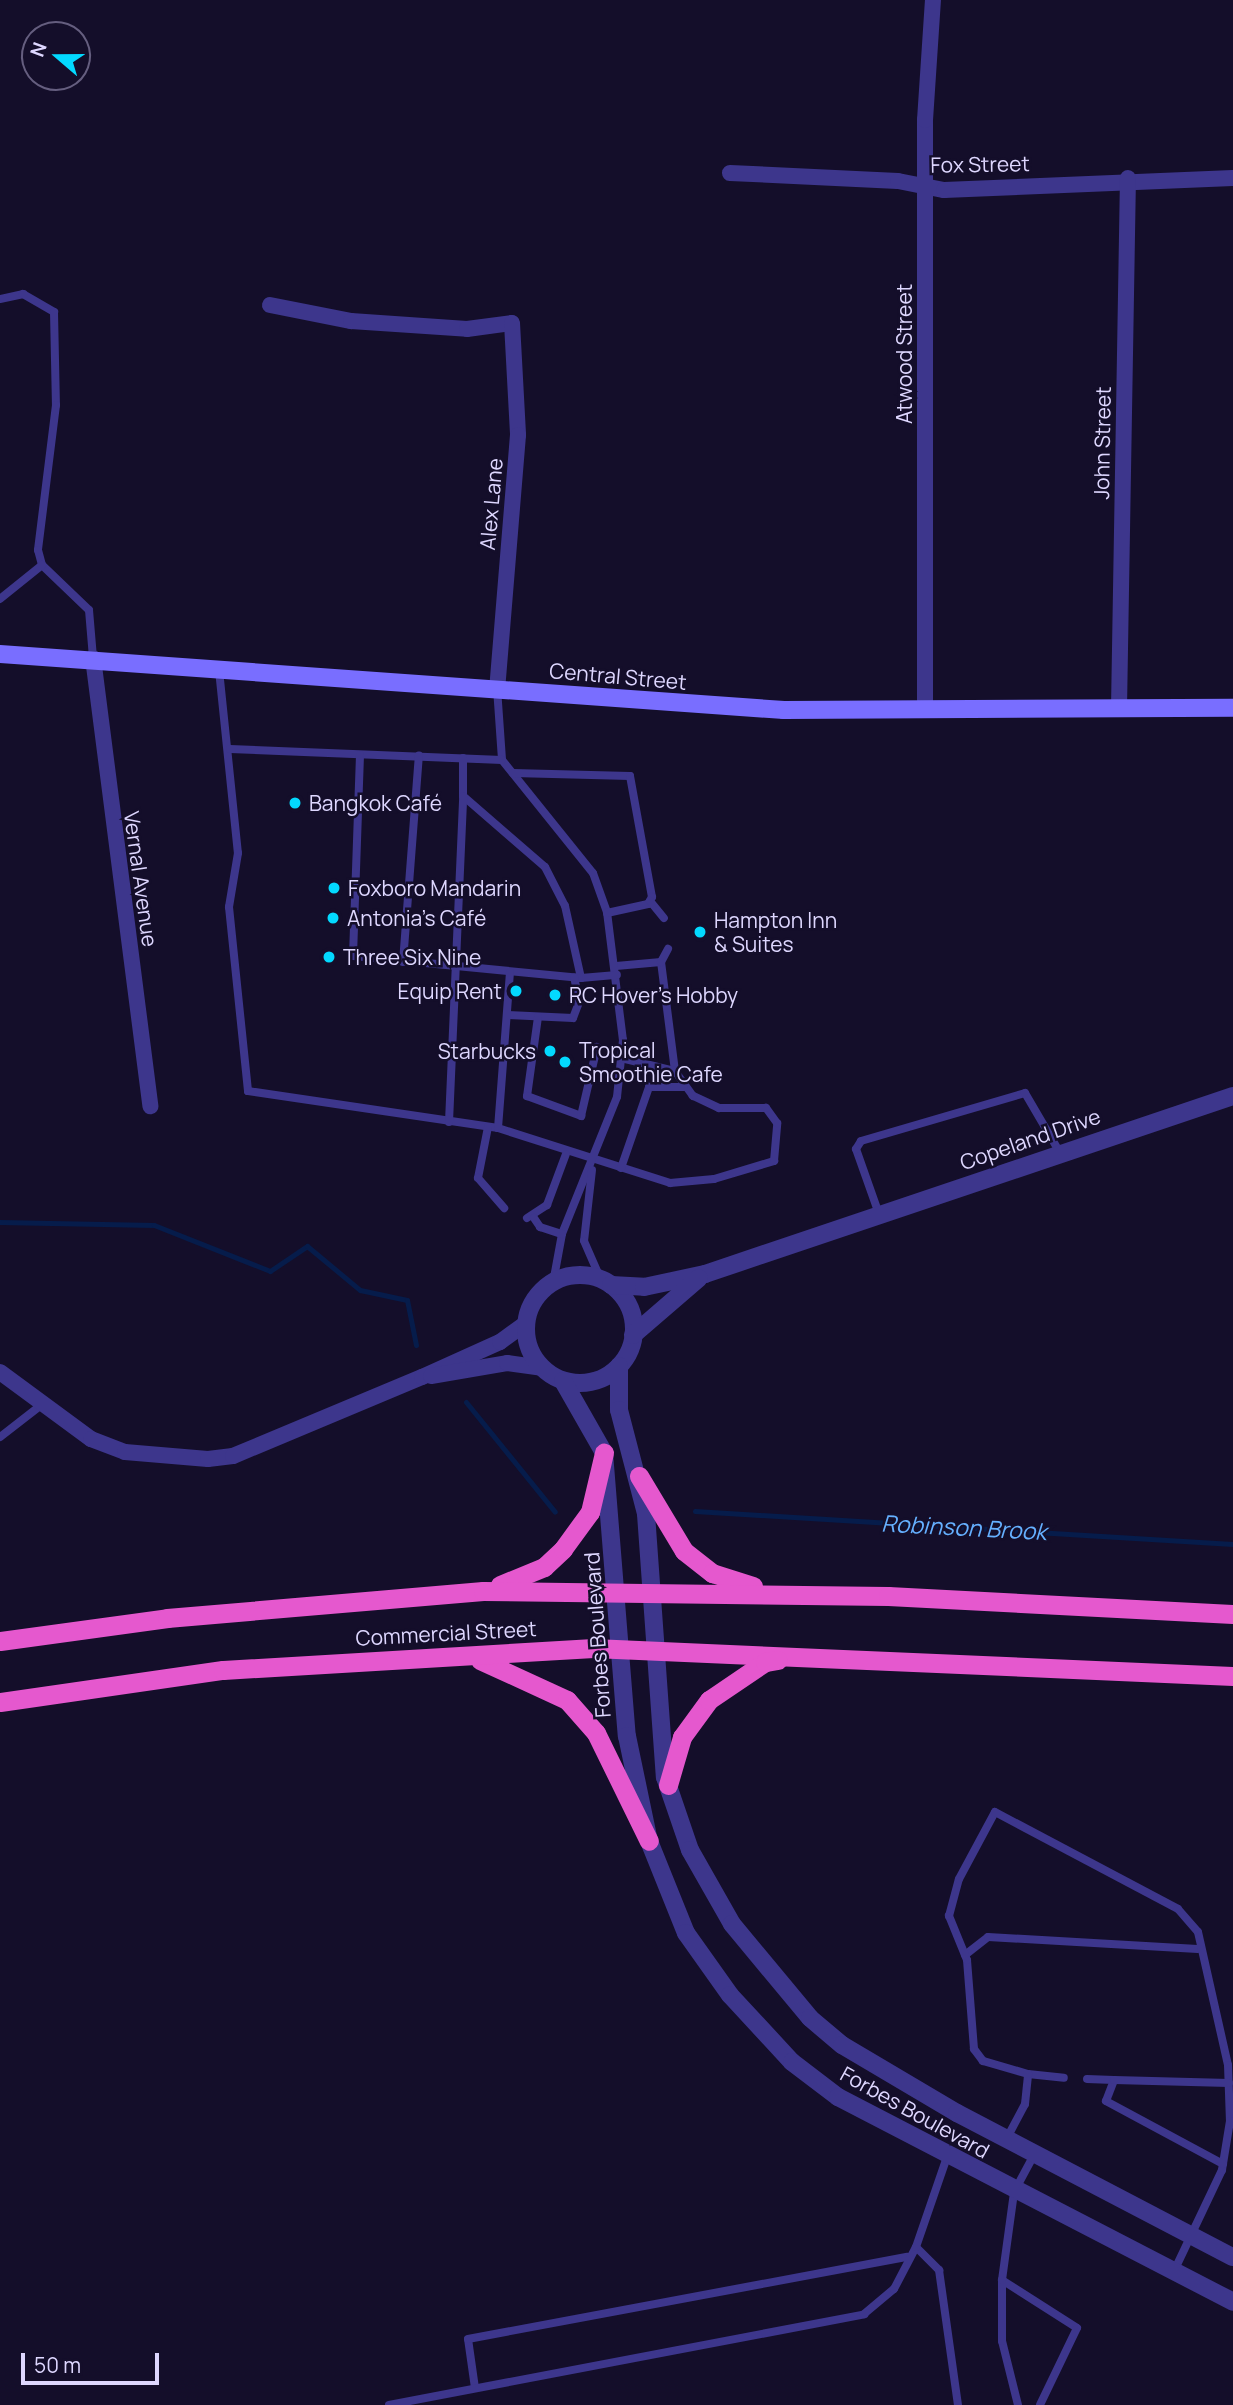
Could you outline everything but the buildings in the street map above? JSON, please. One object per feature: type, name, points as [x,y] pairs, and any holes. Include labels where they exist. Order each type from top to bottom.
[{"type":"highway","points":[[482,1591],[529,1575],[563,1549],[590,1512],[604,1453]]},
{"type":"highway","points":[[639,1476],[671,1535],[696,1562],[771,1593]]},
{"type":"highway","name":"Commercial Street","points":[[0,1641],[167,1618],[482,1591],[888,1596],[1233,1614]]},
{"type":"highway","name":"Commercial Street","points":[[0,1702],[223,1670],[619,1648],[810,1656],[896,1663],[1233,1676]]},
{"type":"highway","points":[[466,1655],[527,1676],[567,1700],[602,1742],[649,1841]]},
{"type":"highway","points":[[668,1785],[682,1737],[709,1700],[765,1662],[810,1656]]},
{"type":"main road","name":"Central Street","points":[[0,654],[93,658],[219,670],[784,710],[1233,708]]},
{"type":"street","name":"Atwood Street","points":[[925,709],[925,188],[933,0]]},
{"type":"street","name":"Fox Street","points":[[730,173],[925,188],[1128,178],[1233,178]]},
{"type":"street","name":"John Street","points":[[1119,708],[1128,178]]},
{"type":"street","name":"Alex Lane","points":[[270,305],[351,321],[467,329],[512,323],[518,435],[498,688]]},
{"type":"street","name":"Vernal Avenue","points":[[93,658],[150,1105]]},
{"type":"street","name":"Copeland Drive","points":[[705,1274],[1233,1096]]},
{"type":"street","points":[[542,1368],[529,1347],[526,1323],[535,1300],[553,1283],[577,1275],[644,1287],[705,1274]]},
{"type":"street","points":[[422,1377],[507,1363],[542,1368],[563,1381],[600,1380],[619,1366],[633,1335],[705,1274]]},
{"type":"street","points":[[606,1282],[626,1302],[633,1335]]},
{"type":"street","points":[[0,1373],[40,1406],[125,1452],[208,1459],[233,1456],[422,1377],[526,1323]]},
{"type":"street","name":"Forbes Boulevard","points":[[619,1366],[619,1410],[639,1476],[651,1649],[668,1785],[690,1850],[732,1924],[810,2018],[842,2045],[1007,2138],[1233,2257]]},
{"type":"street","name":"Forbes Boulevard","points":[[563,1381],[604,1453],[617,1591],[626,1736],[649,1841],[686,1933],[773,2043],[838,2097],[1014,2192],[1233,2302]]},
{"type":"lane","points":[[0,299],[23,294],[54,312],[56,405],[42,565],[0,599]]},
{"type":"lane","points":[[42,565],[89,610],[93,658]]},
{"type":"lane","points":[[219,670],[230,749],[238,853],[229,907],[248,1091],[498,1128],[566,1154],[670,1182],[714,1179],[775,1161],[777,1123],[766,1108],[719,1108],[684,1087],[675,1071],[661,962],[668,948]]},
{"type":"lane","points":[[498,688],[502,760],[576,845],[607,913],[617,971],[621,1058],[617,1097],[594,1160],[562,1234],[553,1283]]},
{"type":"lane","points":[[230,749],[502,760]]},
{"type":"lane","points":[[360,755],[353,956],[578,978],[661,962]]},
{"type":"lane","points":[[403,962],[419,756]]},
{"type":"lane","points":[[449,1122],[463,758]]},
{"type":"lane","points":[[513,773],[630,776],[649,863],[650,901],[664,918]]},
{"type":"lane","points":[[463,796],[545,867],[565,906],[578,978],[579,1002],[573,1018],[507,1015]]},
{"type":"lane","points":[[607,913],[650,901]]},
{"type":"lane","points":[[498,1128],[510,972]]},
{"type":"lane","points":[[538,1017],[527,1096],[581,1116],[597,1047]]},
{"type":"lane","points":[[621,1058],[675,1071]]},
{"type":"lane","points":[[621,1168],[649,1087],[684,1087]]},
{"type":"lane","points":[[880,1214],[856,1149],[861,1141],[1025,1093],[1060,1153]]},
{"type":"lane","points":[[488,1126],[478,1178],[504,1208]]},
{"type":"lane","points":[[562,1234],[540,1227],[530,1218],[547,1205],[566,1154]]},
{"type":"lane","points":[[594,1160],[584,1241],[606,1282]]},
{"type":"lane","points":[[0,1437],[40,1406]]},
{"type":"lane","points":[[1064,2078],[1028,2074],[983,2061],[974,2049],[965,1955],[950,1905],[995,1812],[1178,1909],[1198,1932],[1198,1949],[1229,2083],[1223,2164],[1174,2271]]},
{"type":"lane","points":[[965,1955],[988,1937],[1198,1949]]},
{"type":"lane","points":[[1007,2138],[1025,2104],[1028,2074]]},
{"type":"lane","points":[[1087,2079],[1229,2083]]},
{"type":"lane","points":[[1114,2080],[1106,2101],[1223,2164]]},
{"type":"lane","points":[[1018,2405],[1002,2341],[1002,2280],[1014,2192],[1035,2153]]},
{"type":"lane","points":[[389,2405],[864,2315],[894,2289],[907,2257],[916,2247],[947,2157]]},
{"type":"lane","points":[[916,2247],[939,2270],[958,2405]]},
{"type":"lane","points":[[475,2388],[468,2339],[907,2257]]},
{"type":"lane","points":[[1002,2280],[1077,2328],[1040,2405]]},
{"type":"waterway","name":"Robinson Brook","points":[[0,1222],[154,1225],[270,1271],[307,1246],[360,1290],[407,1300],[416,1345]]},
{"type":"waterway","name":"Robinson Brook","points":[[466,1402],[555,1512]]},
{"type":"waterway","name":"Robinson Brook","points":[[695,1511],[1233,1544]]},
{"type":"place","name":"Bangkok Café","points":[[295,803]]},
{"type":"place","name":"Foxboro Mandarin","points":[[334,888]]},
{"type":"place","name":"Antonia's Café","points":[[333,918]]},
{"type":"place","name":"Hampton Inn & Suites","points":[[700,932]]},
{"type":"place","name":"Three Six Nine","points":[[329,957]]},
{"type":"place","name":"Equip Rent","points":[[516,991]]},
{"type":"place","name":"RC Hover's Hobby","points":[[555,995]]},
{"type":"place","name":"Starbucks","points":[[550,1051]]},
{"type":"place","name":"Tropical Smoothie Cafe","points":[[565,1062]]}]
